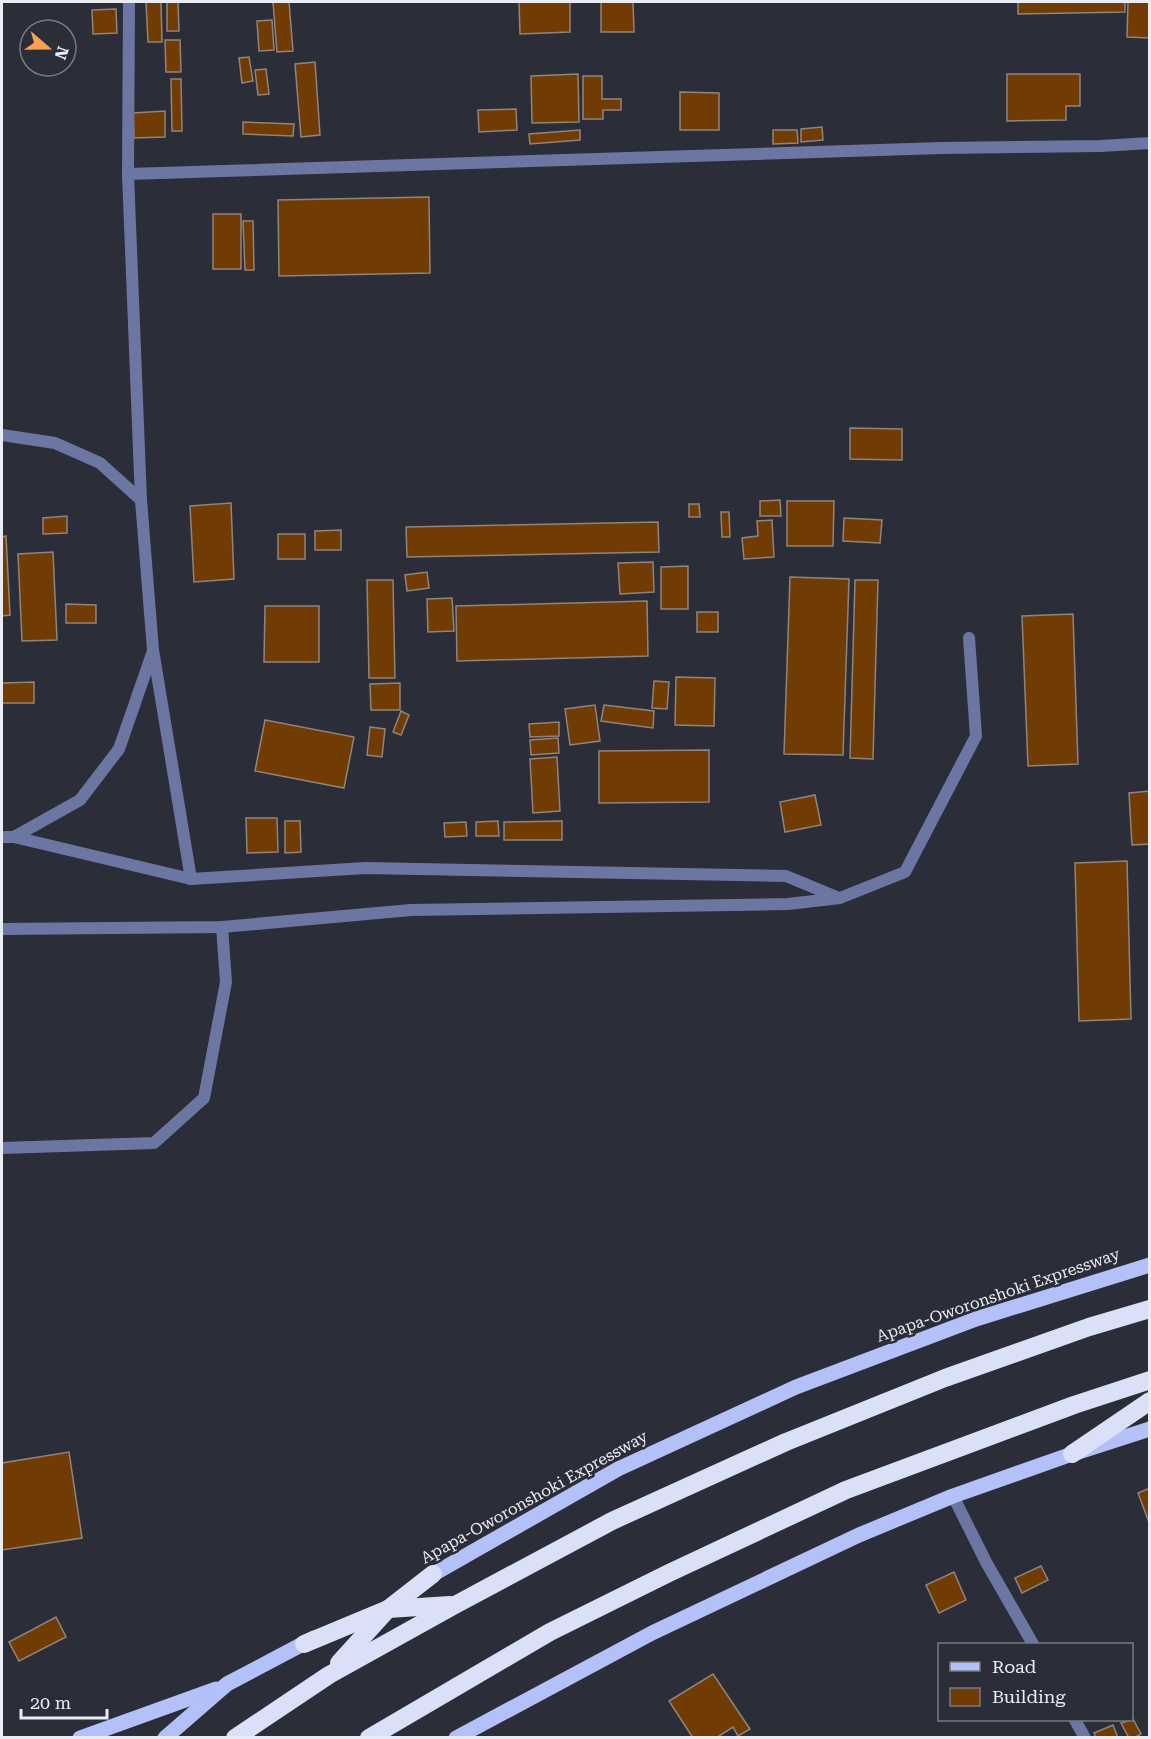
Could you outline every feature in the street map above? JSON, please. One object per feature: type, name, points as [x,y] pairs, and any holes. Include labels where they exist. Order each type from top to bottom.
[{"type":"highway","points":[[235,1737],[329,1675],[612,1521],[786,1442],[945,1378],[1089,1327],[1149,1309]]},
{"type":"highway","points":[[369,1737],[550,1632],[846,1490],[1074,1405],[1149,1380]]},
{"type":"highway","points":[[1074,1405],[1149,1400]]},
{"type":"highway","points":[[1072,1454],[1149,1400]]},
{"type":"highway","points":[[329,1675],[388,1608],[433,1574]]},
{"type":"highway","points":[[304,1644],[388,1608],[455,1605]]},
{"type":"main road","name":"Apapa-Oworonshoki Expressway","points":[[165,1737],[227,1684],[433,1574],[618,1468],[795,1387],[976,1319],[1149,1265]]},
{"type":"main road","points":[[466,1735],[652,1633],[859,1534],[953,1496],[1149,1429]]},
{"type":"main road","points":[[80,1737],[227,1684]]},
{"type":"street","points":[[129,2],[128,174],[141,500],[153,650],[191,879]]},
{"type":"street","points":[[128,174],[1149,143]]},
{"type":"street","points":[[2,435],[55,443],[100,463],[141,500]]},
{"type":"street","points":[[2,929],[222,927],[411,910],[788,904],[840,898],[905,872],[976,736],[969,638]]},
{"type":"street","points":[[8,837],[80,800],[119,749],[153,650]]},
{"type":"street","points":[[8,837],[191,879],[365,868],[786,876],[840,898]]},
{"type":"street","points":[[2,1148],[154,1143],[204,1098],[226,982],[222,927]]},
{"type":"street","points":[[953,1496],[1032,1643]]},
{"type":"street","points":[[1076,1721],[1085,1737]]},
{"type":"building","points":[[146,2],[161,2],[162,42],[148,42]]},
{"type":"building","points":[[167,2],[178,2],[179,31],[167,31]]},
{"type":"building","points":[[273,2],[289,2],[293,51],[277,52]]},
{"type":"building","points":[[519,2],[570,2],[570,32],[520,34]]},
{"type":"building","points":[[601,2],[633,2],[634,32],[601,32]]},
{"type":"building","points":[[1018,2],[1125,2],[1125,12],[1018,14]]},
{"type":"building","points":[[1128,2],[1150,2],[1150,38],[1127,37]]},
{"type":"building","points":[[116,9],[117,33],[93,34],[92,10]]},
{"type":"building","points":[[272,20],[274,50],[259,51],[257,21]]},
{"type":"building","points":[[165,40],[180,40],[181,72],[166,72]]},
{"type":"building","points":[[249,57],[253,81],[242,83],[239,58]]},
{"type":"building","points":[[315,62],[320,135],[301,137],[295,64]]},
{"type":"building","points":[[266,69],[269,94],[258,95],[255,70]]},
{"type":"building","points":[[578,74],[579,122],[532,123],[531,76]]},
{"type":"building","points":[[1007,74],[1080,74],[1080,106],[1066,106],[1066,120],[1007,121]]},
{"type":"building","points":[[583,76],[602,76],[602,99],[621,99],[621,110],[603,110],[603,119],[583,119]]},
{"type":"building","points":[[171,79],[181,79],[182,131],[172,131]]},
{"type":"building","points":[[680,92],[719,93],[719,130],[680,130]]},
{"type":"building","points":[[516,109],[517,130],[479,132],[478,110]]},
{"type":"building","points":[[165,111],[165,137],[134,138],[133,113]]},
{"type":"building","points":[[243,122],[294,124],[293,136],[243,134]]},
{"type":"building","points":[[822,127],[823,140],[801,142],[801,129]]},
{"type":"building","points":[[580,130],[580,140],[530,144],[529,134]]},
{"type":"building","points":[[773,130],[797,130],[798,143],[773,144]]},
{"type":"building","points":[[429,197],[430,273],[279,276],[278,200]]},
{"type":"building","points":[[213,214],[241,214],[241,269],[213,269]]},
{"type":"building","points":[[243,221],[253,221],[254,270],[245,270]]},
{"type":"building","points":[[850,428],[902,429],[902,460],[850,459]]},
{"type":"building","points":[[780,500],[781,516],[760,516],[760,501]]},
{"type":"building","points":[[787,501],[834,501],[833,546],[787,546]]},
{"type":"building","points":[[231,503],[234,579],[194,582],[190,506]]},
{"type":"building","points":[[689,504],[699,504],[700,517],[689,517]]},
{"type":"building","points":[[721,512],[729,512],[730,537],[722,537]]},
{"type":"building","points":[[67,516],[67,533],[43,534],[43,518]]},
{"type":"building","points":[[844,518],[882,520],[880,543],[843,541]]},
{"type":"building","points":[[772,520],[774,557],[744,559],[742,538],[758,536],[757,521]]},
{"type":"building","points":[[658,522],[659,552],[407,557],[406,527]]},
{"type":"building","points":[[341,530],[341,550],[315,550],[315,531]]},
{"type":"building","points":[[278,534],[305,534],[305,559],[278,559]]},
{"type":"building","points":[[6,536],[10,615],[2,616],[2,537]]},
{"type":"building","points":[[53,552],[57,640],[22,641],[18,554]]},
{"type":"building","points":[[653,562],[654,592],[620,594],[618,563]]},
{"type":"building","points":[[688,566],[688,609],[661,609],[661,567]]},
{"type":"building","points":[[427,572],[429,588],[407,591],[405,575]]},
{"type":"building","points":[[790,577],[849,579],[843,755],[784,754]]},
{"type":"building","points":[[367,580],[393,580],[395,678],[369,678]]},
{"type":"building","points":[[855,580],[878,580],[873,759],[850,758]]},
{"type":"building","points":[[452,598],[454,631],[428,632],[427,599]]},
{"type":"building","points":[[647,601],[648,656],[457,661],[456,606]]},
{"type":"building","points":[[66,604],[96,605],[96,623],[66,623]]},
{"type":"building","points":[[265,606],[319,606],[319,662],[264,662]]},
{"type":"building","points":[[697,612],[718,612],[718,632],[697,632]]},
{"type":"building","points":[[1073,614],[1078,764],[1028,766],[1022,616]]},
{"type":"building","points":[[676,677],[715,678],[714,726],[675,725]]},
{"type":"building","points":[[654,681],[669,682],[667,709],[652,708]]},
{"type":"building","points":[[34,682],[34,703],[2,703],[2,683]]},
{"type":"building","points":[[400,683],[400,710],[371,710],[370,684]]},
{"type":"building","points":[[595,705],[600,741],[570,745],[565,709]]},
{"type":"building","points":[[604,705],[654,711],[653,728],[601,721]]},
{"type":"building","points":[[401,711],[409,715],[401,735],[393,732]]},
{"type":"building","points":[[265,720],[354,737],[344,788],[255,771]]},
{"type":"building","points":[[559,722],[559,736],[530,737],[529,724]]},
{"type":"building","points":[[370,727],[385,729],[382,757],[367,755]]},
{"type":"building","points":[[558,738],[559,753],[531,755],[530,740]]},
{"type":"building","points":[[709,750],[709,802],[599,803],[599,751]]},
{"type":"building","points":[[557,757],[560,811],[533,813],[530,759]]},
{"type":"building","points":[[1150,791],[1150,844],[1132,845],[1129,793]]},
{"type":"building","points":[[815,795],[821,825],[785,832],[780,802]]},
{"type":"building","points":[[246,818],[277,818],[278,852],[247,853]]},
{"type":"building","points":[[285,821],[300,821],[301,852],[285,853]]},
{"type":"building","points":[[498,821],[499,836],[476,836],[476,822]]},
{"type":"building","points":[[562,821],[562,840],[504,840],[504,822]]},
{"type":"building","points":[[466,822],[467,836],[445,837],[444,823]]},
{"type":"building","points":[[1127,861],[1131,1019],[1079,1021],[1075,863]]},
{"type":"building","points":[[69,1452],[82,1538],[2,1550],[2,1463]]},
{"type":"building","points":[[1150,1488],[1150,1525],[1138,1493]]},
{"type":"building","points":[[1041,1566],[1048,1580],[1022,1593],[1015,1578]]},
{"type":"building","points":[[954,1572],[966,1600],[939,1613],[926,1585]]},
{"type":"building","points":[[56,1617],[66,1637],[19,1661],[9,1642]]},
{"type":"building","points":[[713,1674],[750,1729],[738,1736],[733,1727],[716,1738],[693,1738],[669,1701]]},
{"type":"building","points":[[1133,1719],[1141,1734],[1129,1738],[1121,1723],[1133,1721]]},
{"type":"building","points":[[1113,1725],[1118,1738],[1096,1738],[1094,1733]]}]
